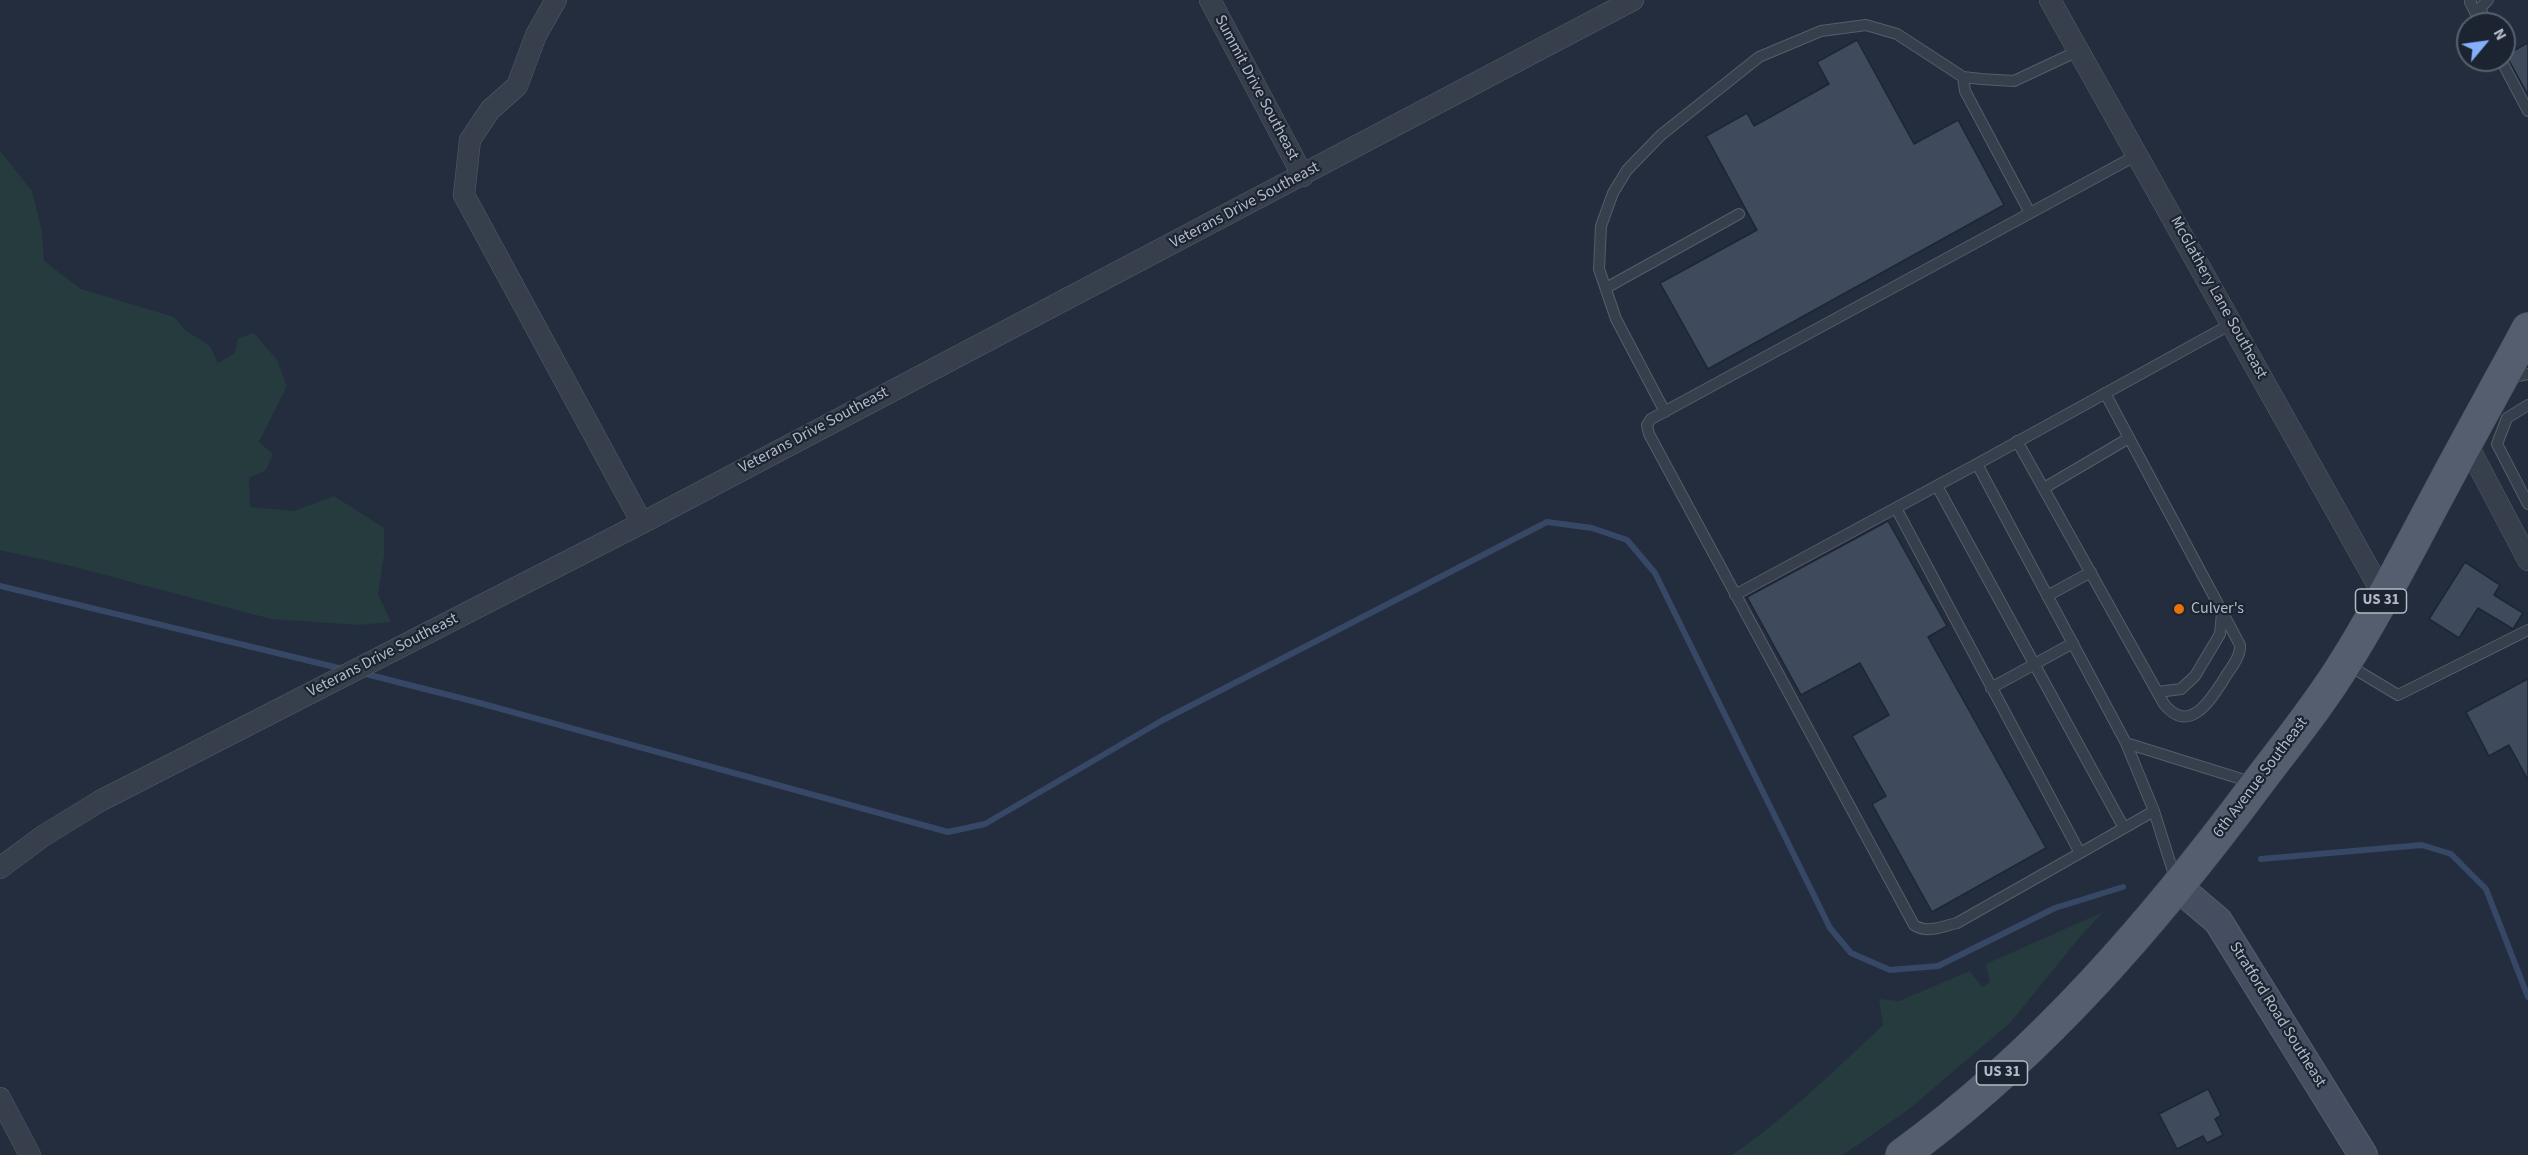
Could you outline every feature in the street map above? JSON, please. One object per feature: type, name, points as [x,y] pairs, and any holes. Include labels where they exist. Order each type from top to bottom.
[{"type":"main road","name":"6th Avenue Southeast","points":[[1902,1155],[1956,1113],[2025,1052],[2091,985],[2178,887],[2257,784],[2345,663],[2384,597],[2466,442],[2514,377],[2528,329]]},
{"type":"street","points":[[556,0],[536,35],[518,86],[490,110],[470,140],[464,195],[642,523]]},
{"type":"street","name":"Summit Drive Southeast","points":[[1210,0],[1303,176]]},
{"type":"street","name":"Veterans Drive Southeast","points":[[0,868],[43,836],[100,801],[642,523],[1633,0]]},
{"type":"street","name":"McGlathery Lane Southeast","points":[[2050,0],[2233,323],[2384,597]]},
{"type":"street","points":[[2466,442],[2528,560]]},
{"type":"street","name":"Stratford Road Southeast","points":[[2178,887],[2218,921],[2363,1155]]},
{"type":"street","points":[[0,1098],[30,1155]]},
{"type":"lane","points":[[2482,12],[2480,8],[2488,0]]},
{"type":"lane","points":[[1665,412],[1616,319],[1599,269],[1601,226],[1612,193],[1626,170],[1661,135],[1759,57],[1821,31],[1866,25],[1897,34],[1963,77],[2014,81],[2078,51]]},
{"type":"lane","points":[[2509,72],[2528,111]]},
{"type":"lane","points":[[2510,72],[2528,103]]},
{"type":"lane","points":[[1963,77],[1965,90],[2030,213]]},
{"type":"lane","points":[[2137,155],[1651,419],[1647,424],[1649,434],[1914,925],[1921,930],[1927,930],[1957,922],[2154,811]]},
{"type":"lane","points":[[1606,288],[1740,214]]},
{"type":"lane","points":[[1735,595],[2233,323]]},
{"type":"lane","points":[[2017,441],[2172,713],[2189,716],[2199,711],[2209,703],[2240,651],[2237,638],[2105,393]]},
{"type":"lane","points":[[2528,405],[2507,418],[2497,444],[2528,504]]},
{"type":"lane","points":[[2044,488],[2129,438]]},
{"type":"lane","points":[[1977,464],[2126,743],[2154,811],[2178,887]]},
{"type":"lane","points":[[1937,486],[2124,828]]},
{"type":"lane","points":[[1896,508],[2080,853]]},
{"type":"lane","points":[[2047,596],[2091,572]]},
{"type":"lane","points":[[2158,692],[2181,689],[2195,676],[2220,634],[2222,610]]},
{"type":"lane","points":[[2345,663],[2398,695],[2528,630]]},
{"type":"lane","points":[[1991,688],[2073,643]]},
{"type":"lane","points":[[2126,743],[2257,784]]},
{"type":"green space","points":[[0,151],[32,191],[42,231],[44,261],[81,289],[174,317],[185,330],[210,346],[218,363],[235,353],[238,338],[254,333],[277,360],[287,386],[259,442],[273,454],[266,470],[249,478],[250,507],[294,511],[334,496],[384,528],[384,556],[378,594],[391,622],[359,625],[271,619],[71,566],[0,550]]},
{"type":"green space","points":[[2103,912],[2011,1022],[1908,1110],[1843,1155],[1732,1155],[1791,1109],[1883,1025],[1879,999],[1899,1001],[1970,971],[1982,987],[1990,982],[1986,964]]},
{"type":"building","points":[[1857,40],[1914,144],[1958,120],[2004,205],[1708,369],[1660,283],[1757,230],[1706,136],[1747,113],[1754,126],[1829,84],[1817,62]]},
{"type":"building","points":[[2528,43],[2528,95],[2515,72],[2516,50]]},
{"type":"building","points":[[1888,521],[1947,626],[1928,637],[2046,848],[1932,912],[1872,804],[1886,796],[1852,736],[1889,715],[1860,663],[1801,695],[1747,597]]},
{"type":"building","points":[[2465,562],[2500,585],[2494,595],[2523,613],[2513,629],[2478,608],[2459,638],[2429,619]]},
{"type":"building","points":[[2528,679],[2528,780],[2509,745],[2489,756],[2466,712]]},
{"type":"building","points":[[2208,1089],[2221,1115],[2215,1119],[2223,1135],[2207,1143],[2203,1136],[2177,1149],[2159,1114]]},
{"type":"waterway","points":[[362,673],[476,702],[948,832],[985,824],[1163,720],[1547,522],[1592,528],[1627,540],[1655,573],[1830,928],[1851,953],[1890,970],[1938,966],[2055,908],[2123,887]]},
{"type":"waterway","points":[[0,586],[343,669]]},
{"type":"waterway","points":[[2261,859],[2422,845],[2451,854],[2486,889],[2528,997]]},
{"type":"place","name":"Culver's","points":[[2179,609]]}]
